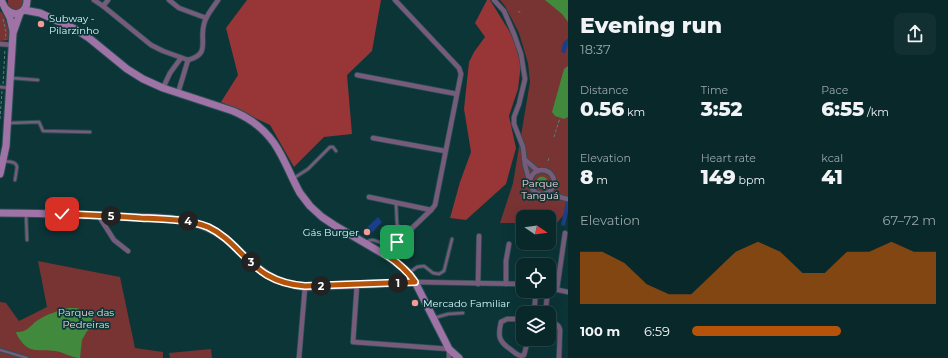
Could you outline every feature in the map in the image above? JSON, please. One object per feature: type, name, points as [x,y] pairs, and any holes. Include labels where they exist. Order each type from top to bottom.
[{"type":"main road","points":[[0,174],[6,146],[7,123],[4,87],[10,78],[6,45],[22,12],[26,8],[27,0]]},
{"type":"main road","points":[[27,0],[40,13]]},
{"type":"main road","points":[[4,4],[12,13],[40,13],[68,25],[83,33],[135,75],[152,84],[234,111],[260,127],[274,143],[292,179],[305,200],[322,217],[385,254],[398,263],[408,273],[415,282],[449,349],[459,358]]},
{"type":"main road","points":[[4,4],[11,22],[13,33]]},
{"type":"main road","points":[[0,212],[26,214],[98,215],[168,219],[196,223],[217,232],[267,275],[291,285],[305,286],[415,282]]},
{"type":"street","points":[[94,0],[151,45],[188,60],[198,57],[200,54],[203,46],[203,29],[206,18],[218,0]]},
{"type":"street","points":[[103,6],[108,0]]},
{"type":"street","points":[[169,0],[179,8],[206,18]]},
{"type":"street","points":[[385,254],[431,210],[436,202],[461,74],[460,70],[395,0]]},
{"type":"street","points":[[494,0],[504,11],[521,54],[525,79],[514,117],[514,124],[523,147],[525,165],[530,183],[534,190],[538,193],[546,193],[567,199]]},
{"type":"street","points":[[164,88],[170,72],[181,58]]},
{"type":"street","points":[[178,93],[188,60]]},
{"type":"street","points":[[357,75],[457,94]]},
{"type":"street","points":[[372,138],[445,152]]},
{"type":"street","points":[[524,159],[538,170],[546,170],[552,175],[554,179],[553,187],[546,193]]},
{"type":"street","points":[[530,183],[532,175],[538,170]]},
{"type":"street","points":[[369,197],[431,210]]},
{"type":"street","points":[[98,215],[114,240],[128,251]]},
{"type":"street","points":[[565,233],[558,289],[568,292]]},
{"type":"street","points":[[478,284],[479,236]]},
{"type":"street","points":[[506,284],[506,261],[509,244]]},
{"type":"street","points":[[415,282],[516,284]]},
{"type":"street","points":[[357,284],[353,342],[449,349],[448,358]]},
{"type":"street","points":[[300,358],[305,286]]},
{"type":"street","points":[[516,319],[507,318],[501,322],[499,338],[506,347],[521,356],[524,355],[526,346]]},
{"type":"street","points":[[556,324],[559,326],[560,330],[558,358]]},
{"type":"lane","points":[[10,78],[38,80]]},
{"type":"lane","points":[[7,123],[39,122],[43,131],[90,132]]},
{"type":"lane","points":[[292,179],[308,169],[330,147],[333,147],[336,151]]},
{"type":"lane","points":[[4,161],[15,163],[17,165],[15,180]]},
{"type":"lane","points":[[396,203],[399,227],[408,232]]},
{"type":"lane","points":[[26,214],[27,240]]},
{"type":"lane","points":[[365,243],[371,239],[382,243],[399,227]]},
{"type":"lane","points":[[392,235],[397,242]]},
{"type":"lane","points":[[408,273],[417,267],[424,266],[433,273],[439,274],[444,270],[452,239]]},
{"type":"lane","points":[[433,319],[448,314],[463,313]]},
{"type":"lane","points":[[0,350],[27,358]]},
{"type":"path","points":[[518,11],[522,14]]},
{"type":"path","points":[[0,119],[4,87],[6,45],[6,32],[3,18]]},
{"type":"path","points":[[554,137],[560,118]]},
{"type":"green space","points":[[8,0],[24,0],[22,8],[14,11],[8,7]]},
{"type":"green space","name":"Parque Tanguá","points":[[500,0],[568,0],[568,210],[556,224],[556,210],[516,210],[516,223],[500,223],[513,183],[530,82],[528,63],[519,33],[505,6]]},
{"type":"green space","points":[[0,11],[3,14],[9,29],[9,40],[0,41]]},
{"type":"green space","name":"Parque das Pedreiras","points":[[38,261],[120,277],[135,348],[163,352],[163,358],[0,358],[0,302],[6,303],[19,321],[47,307]]},
{"type":"green space","points":[[211,349],[212,358],[170,358],[169,353]]},
{"type":"shaded area","points":[[247,0],[381,0],[372,51],[347,75],[352,134],[324,137],[294,167],[270,125],[221,102],[238,75],[226,28]]},
{"type":"shaded area","points":[[487,0],[490,0],[513,37],[521,64],[518,89],[509,116],[516,148],[506,184],[466,220],[450,218],[460,182],[471,152],[464,109],[469,62],[485,37],[475,23]]},
{"type":"shaded area","points":[[545,0],[568,0],[568,22],[562,14]]},
{"type":"shaded area","points":[[568,66],[568,117],[564,119],[555,116],[552,112],[564,69]]},
{"type":"shaded area","points":[[542,176],[546,178],[548,182],[546,186],[542,188],[538,186],[536,182],[538,178]]},
{"type":"shaded area","points":[[68,308],[77,308],[84,311],[84,314],[87,317],[89,314],[92,316],[92,329],[87,331],[82,340],[80,358],[58,352],[28,348],[17,336],[16,332],[26,330],[41,318]]},
{"type":"building","points":[[568,38],[565,53],[561,52],[563,43]]},
{"type":"building","points":[[567,198],[568,212],[565,226],[561,225]]},
{"type":"building","points":[[378,217],[382,222],[368,237],[362,232]]},
{"type":"place","name":"Subway - Pilarzinho","points":[[41,24]]},
{"type":"place","name":"Gás Burger","points":[[367,232]]},
{"type":"place","name":"Mercado Familiar","points":[[415,303]]},
{"type":"route","points":[[62,214],[168,219],[196,223],[217,232],[267,275],[284,283],[298,286],[415,282],[404,268],[385,254],[397,242]]}]
